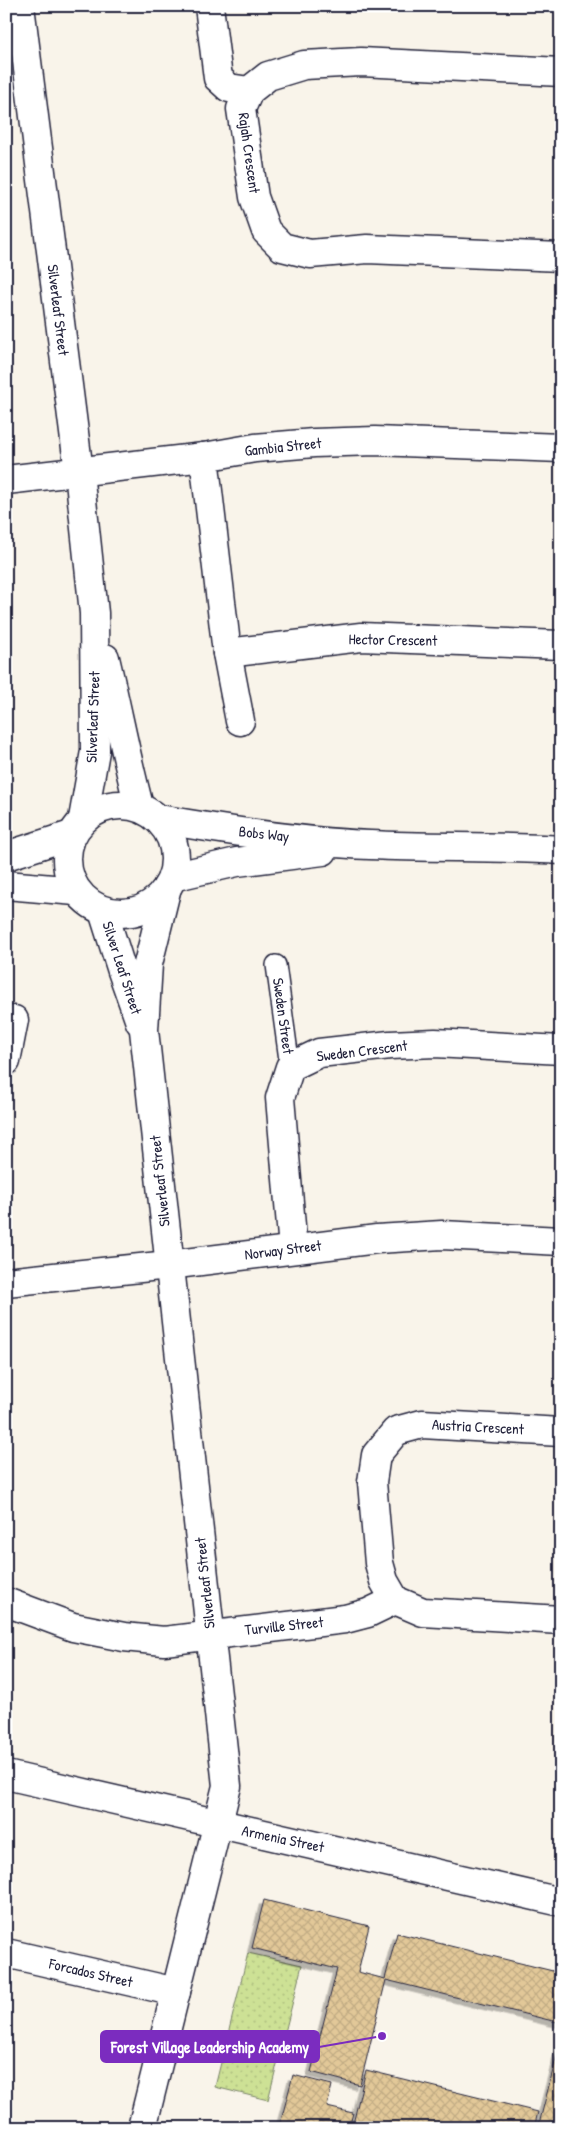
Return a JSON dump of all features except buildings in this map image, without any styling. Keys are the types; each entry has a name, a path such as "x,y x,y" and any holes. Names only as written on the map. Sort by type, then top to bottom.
{"street":[{"name":"Silverleaf Street","path":"20,6 79,472 94,613 95,751 77,827"},
{"path":"209,6 218,78 229,88 249,91"},
{"name":"Rajah Crescent","path":"561,72 361,62 304,66 268,76 249,91 241,110 254,197 266,231 282,247 310,254 367,249 561,257"},
{"name":"Gambia Street","path":"6,480 204,457 255,448 375,440 561,448"},
{"path":"204,457 226,653 240,721"},
{"name":"Silverleaf Street","path":"94,613 116,704 123,748 149,813"},
{"name":"Hector Crescent","path":"226,653 361,636 561,645"},
{"path":"6,856 77,827 96,810 110,805 124,804 149,813 171,836 176,856 170,882 158,899 139,910 118,913 103,910 88,903 76,891 68,873 66,854 77,827"},
{"name":"Bobs Way","path":"149,813 233,831 370,845 493,846 561,850"},
{"name":"Bobs Way","path":"170,882 237,862 370,845"},
{"name":"Silver Leaf Street","path":"144,1030 148,964 170,882"},
{"path":"6,885 76,891"},
{"name":"Silver Leaf Street","path":"103,910 122,971 144,1030"},
{"path":"6,1061 14,1020"},
{"name":"Silverleaf Street","path":"142,2128 227,1786 144,1030"},
{"name":"Sweden Crescent","path":"290,1067 319,1053 390,1045 436,1043 561,1050"},
{"path":"290,1067 280,1098 294,1249"},
{"name":"Norway Street","path":"6,1282 169,1265 377,1239 442,1235 561,1241"},
{"name":"Austria Crescent","path":"395,1600 384,1581 379,1563 372,1482 376,1455 396,1431 422,1424 561,1432"},
{"path":"395,1600 423,1612 561,1620"},
{"name":"Turville Street","path":"6,1602 73,1627 124,1637 164,1641 345,1619 368,1613 395,1600"},
{"name":"Armenia Street","path":"6,1775 217,1825 561,1902"},
{"name":"Forcados Street","path":"6,1953 176,1992"}],"lane":[{"name":"Sweden Street","path":"276,965 290,1067"}],"green space":[{"path":"248,1953 302,1965 268,2100 215,2087"}],"place":[{"name":"Forest Village Leadership Academy","path":"382,2036"}]}
